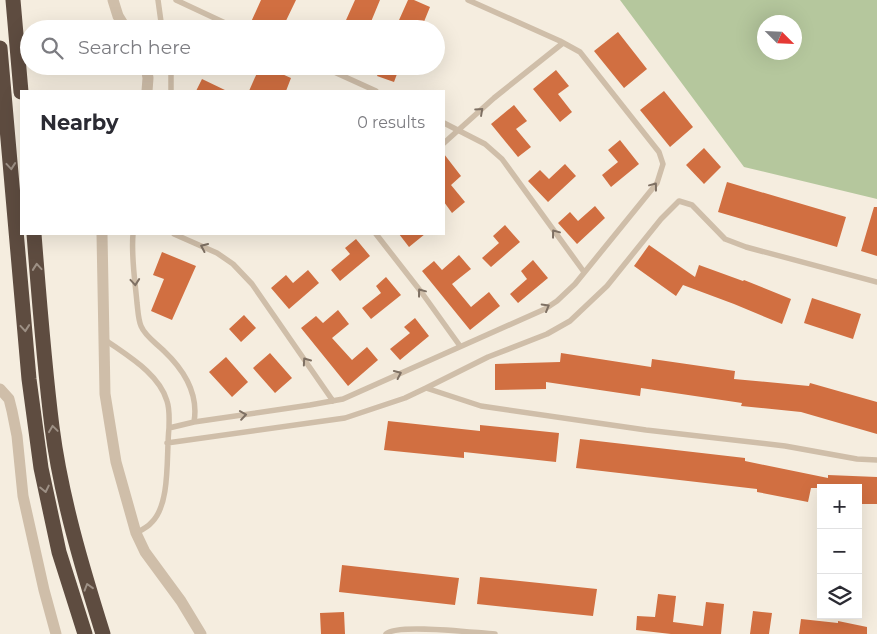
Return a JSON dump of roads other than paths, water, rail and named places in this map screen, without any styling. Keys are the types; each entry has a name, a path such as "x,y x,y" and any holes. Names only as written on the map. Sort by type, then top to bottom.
{"highway":[{"path":"13,0 21,90"},
{"path":"0,48 29,379 41,468 59,552 85,634"},
{"path":"34,235 52,428 67,506 85,578 103,634"}],"street":[{"path":"113,0 120,20"},
{"path":"147,90 148,75"},
{"path":"102,235 105,394 116,462 136,533 145,552 181,601 201,634"},
{"path":"0,389 9,399 18,436 23,496 56,634"}],"lane":[{"path":"158,0 161,20"},
{"path":"176,0 219,20"},
{"path":"169,428 194,422 333,401 362,391 545,308 567,292 657,183 663,164 659,152 580,52 468,0"},
{"path":"445,142 494,98 563,43"},
{"path":"171,75 172,90"},
{"path":"341,75 374,90"},
{"path":"445,123 485,144 502,159 584,272"},
{"path":"167,443 345,418 406,398 488,357 547,334 570,321 607,286 680,201 692,205 725,239 746,247 877,282"},
{"path":"133,235 138,317 141,326 153,342 180,368 186,377 196,405 194,422"},
{"path":"176,235 217,253 233,264 252,284 333,401"},
{"path":"377,235 460,346"},
{"path":"104,339 147,371 160,385 167,400 169,411 166,483 163,503 153,522 136,533"},
{"path":"426,388 481,406 646,430 785,446 857,459 877,460"},
{"path":"386,634 388,631 420,629 495,634"}]}
